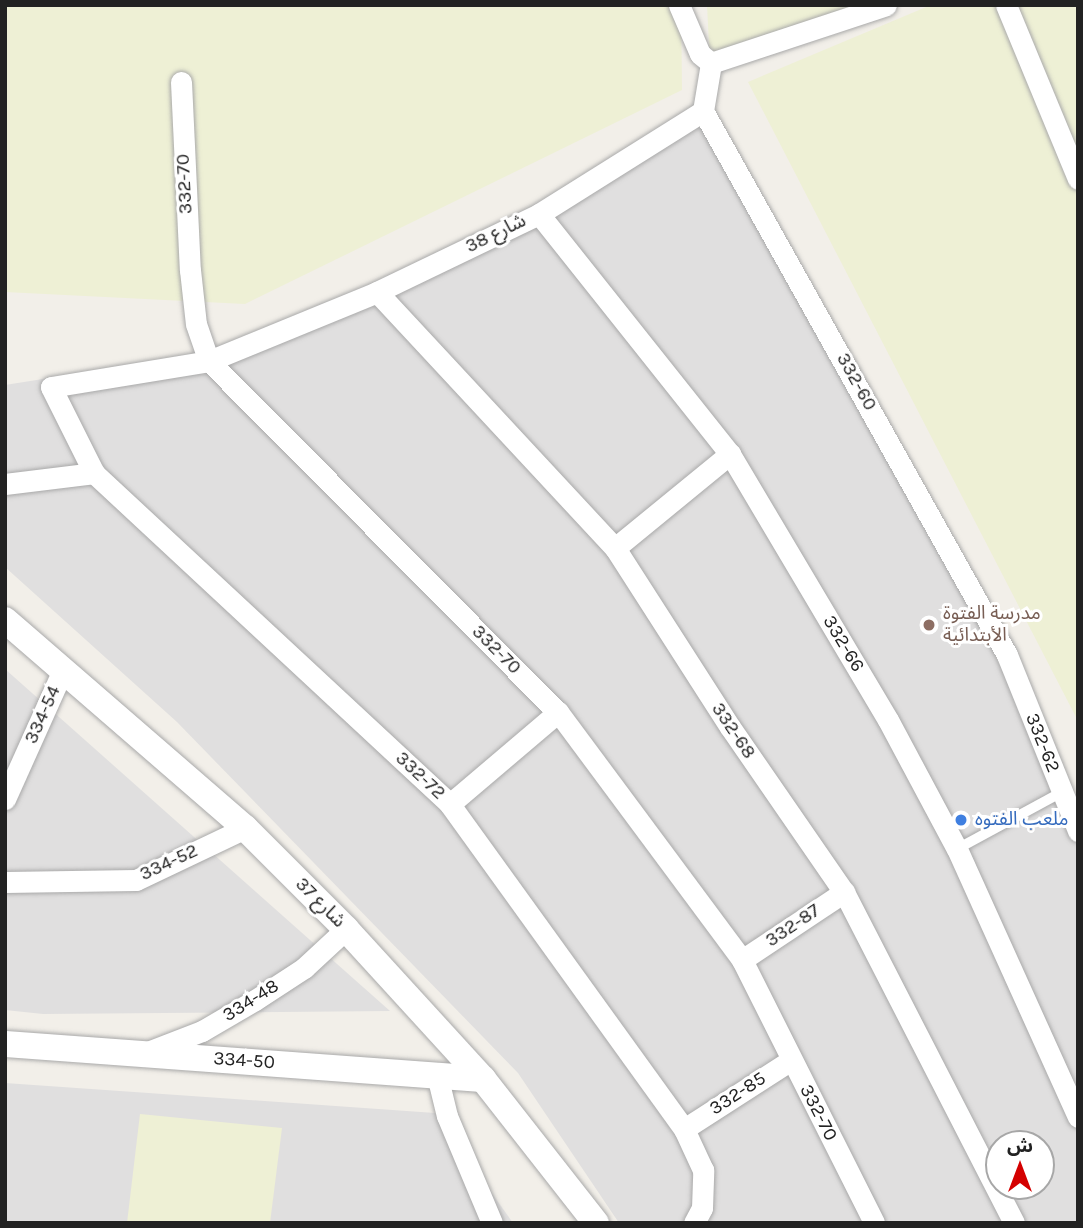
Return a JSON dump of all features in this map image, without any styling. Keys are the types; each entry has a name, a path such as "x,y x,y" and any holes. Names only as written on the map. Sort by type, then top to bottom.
{"street":[{"path":"679,5 700,54 711,63"},
{"path":"711,63 886,5"},
{"path":"1006,5 1078,178"},
{"path":"704,111 711,63"},
{"name":"332-70","path":"181,82 190,270 196,324 208,361 558,712 742,960 874,1223"},
{"name":"شارع 38","path":"51,387 208,361 377,292 539,214 704,111"},
{"name":"332-60","path":"704,111 1007,655"},
{"name":"332-66","path":"539,214 730,454 888,720 957,849 1078,1117"},
{"name":"332-68","path":"377,292 615,548 730,727 844,892 1014,1223"},
{"name":"332-72","path":"51,387 94,473 450,804 684,1129 704,1170 702,1208 694,1223"},
{"path":"615,548 730,454"},
{"path":"5,484 94,473"},
{"name":"شارع 37","path":"5,620 245,828 346,929 484,1079 596,1223"},
{"name":"332-62","path":"1007,655 1078,831"},
{"name":"334-54","path":"5,799 63,670"},
{"path":"450,804 558,712"},
{"name":"334-52","path":"5,882 136,880 245,828"},
{"name":"332-87","path":"742,960 844,892"},
{"name":"334-48","path":"144,1054 202,1031 255,1000 304,968 346,929"},
{"name":"334-50","path":"5,1044 484,1079"},
{"name":"332-85","path":"684,1129 791,1060"},
{"path":"437,1075 447,1116 490,1221"}],"lane":[{"path":"957,849 1062,792"}],"shaded area":[{"path":"711,120 939,536 1078,832 1078,1223 619,1223 518,1073 177,722 5,567 5,385 251,346"},
{"path":"5,669 390,1011 43,1014 5,1010"},
{"path":"5,1083 435,1113 513,1223 5,1223"}],"green space":[{"path":"5,5 681,5 682,90 245,304 5,292"},
{"path":"707,5 865,5 710,64"},
{"path":"931,5 1078,5 1078,721 748,82"},
{"path":"140,1114 282,1128 270,1223 127,1223"}],"place":[{"name":"مدرسة الفتوة الأبتدائية","path":"929,625"},
{"name":"ملعب الفتوه","path":"961,820"}]}
